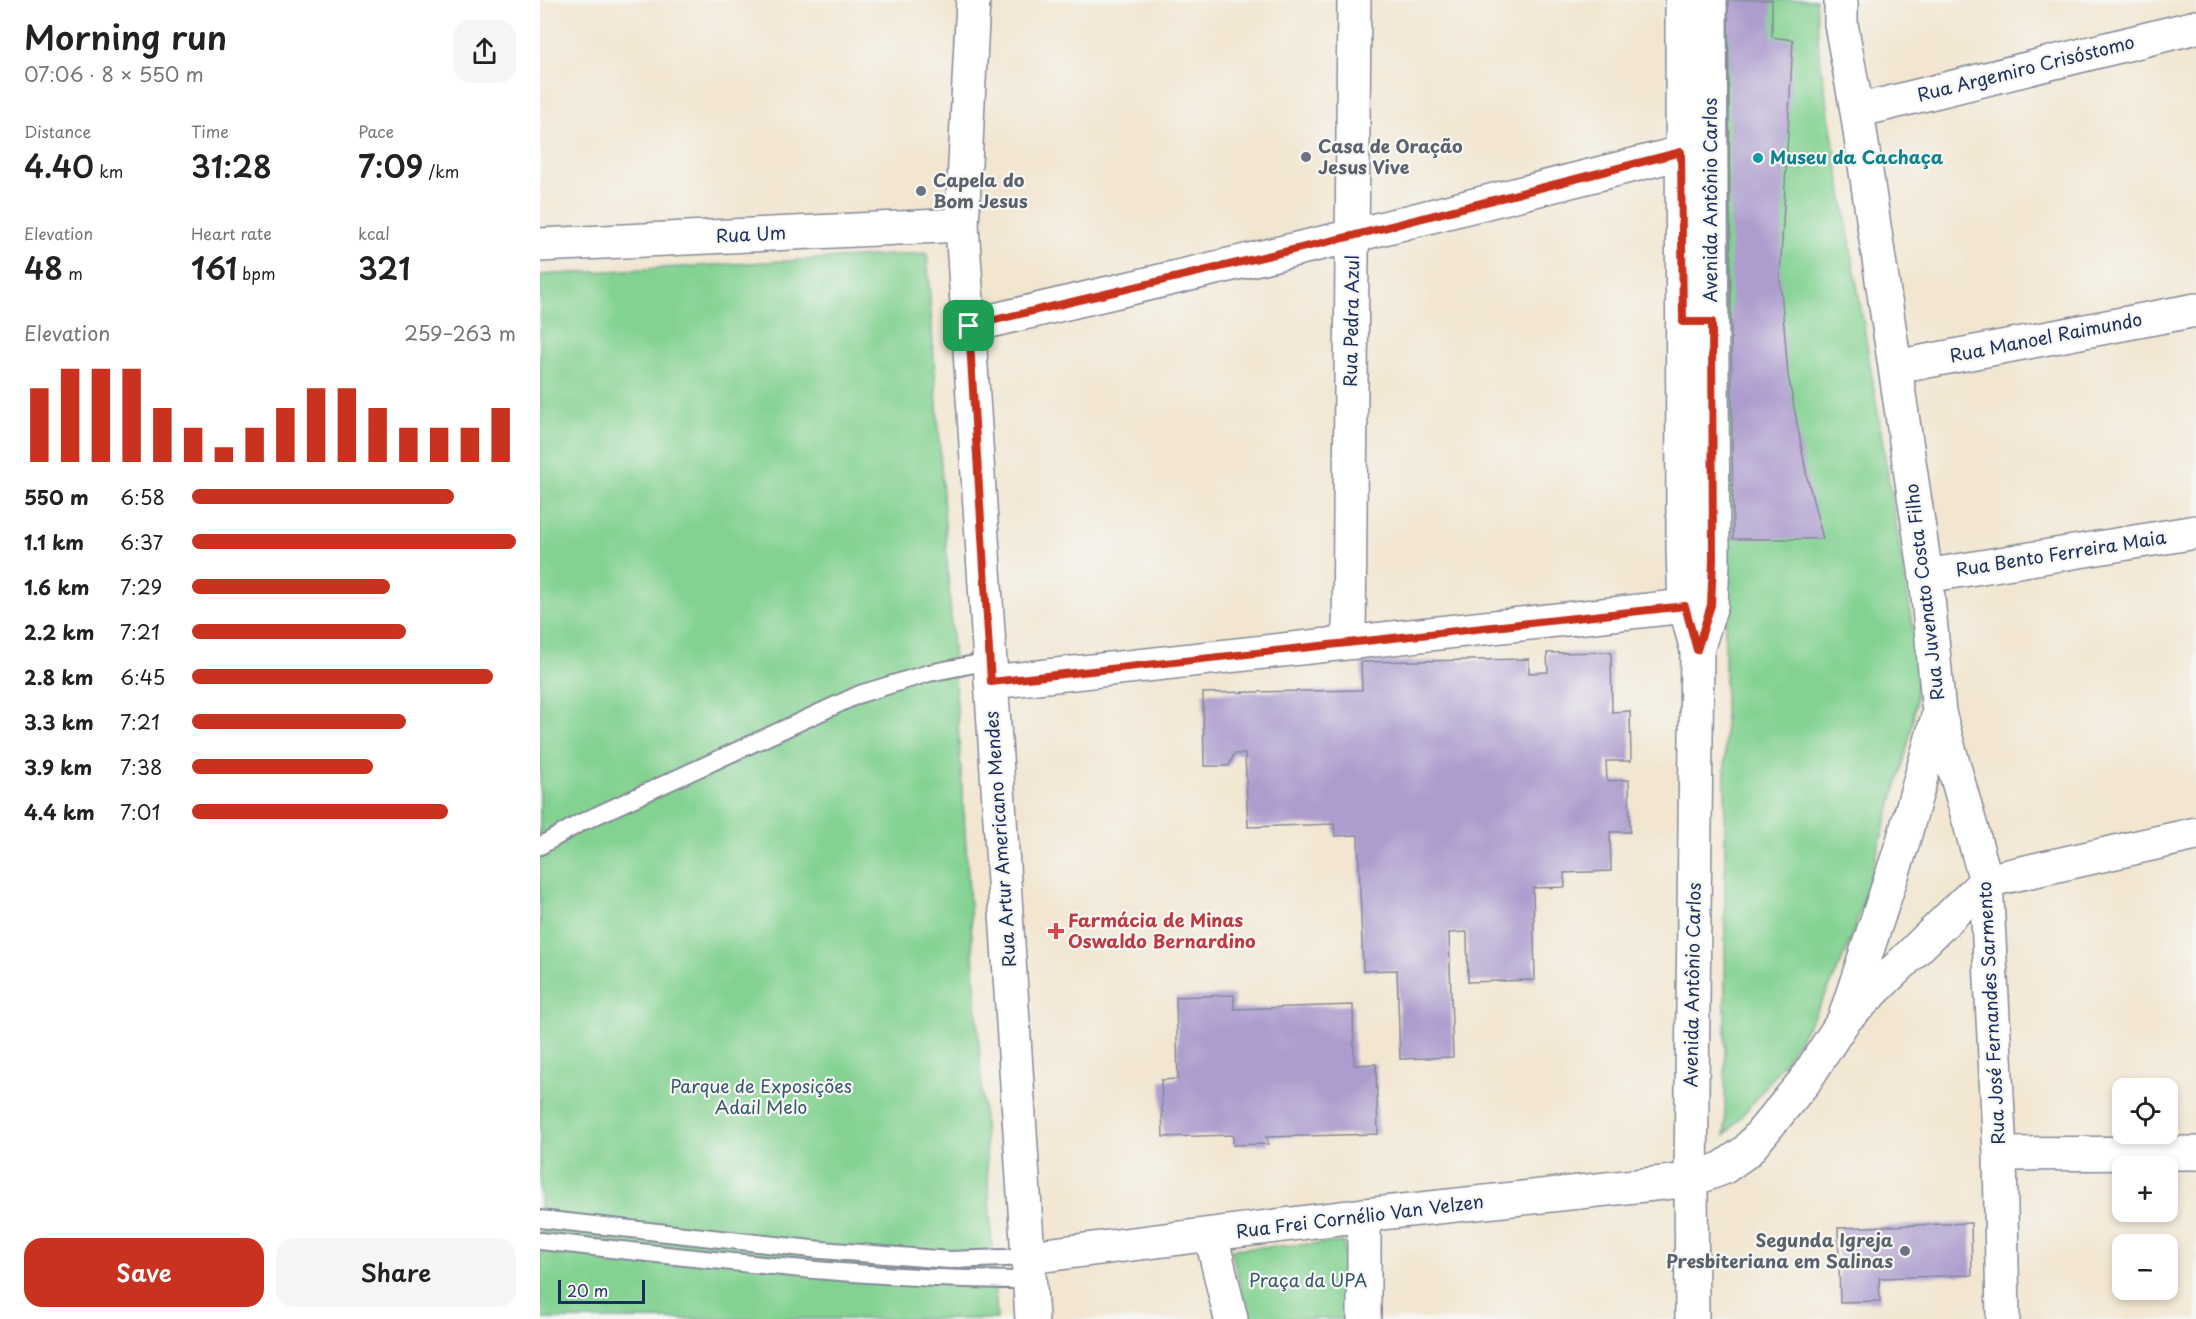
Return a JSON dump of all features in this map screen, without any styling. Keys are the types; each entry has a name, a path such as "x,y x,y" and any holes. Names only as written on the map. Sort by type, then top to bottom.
{"street":[{"name":"Rua Artur Americano Mendes","path":"973,0 962,225 1032,1319"},
{"name":"Rua Pedra Azul","path":"1349,642 1354,0"},
{"name":"Avenida Antônio Carlos","path":"1682,0 1696,149 1697,322 1683,550 1698,606 1691,1180 1692,1319"},
{"name":"Avenida Antônio Carlos","path":"1696,149 1710,0"},
{"name":"Rua Juvenato Costa Filho","path":"1691,1180 1722,1168 1747,1151 1804,1082 1844,1020 1902,845 1939,713 1926,576 1842,24 1841,0"},
{"name":"Rua Argemiro Crisóstomo","path":"1857,111 2196,27"},
{"path":"969,326 1352,236 1696,149"},
{"name":"Rua Um","path":"540,244 962,225"},
{"name":"Rua Manoel Raimundo","path":"1896,367 2196,310"},
{"name":"Rua Bento Ferreira Maia","path":"1926,576 2196,532"},
{"path":"990,671 1349,642 1698,606"},
{"name":"Rua José Fernandes Sarmento","path":"1939,713 1986,881 2000,1154 2003,1319"},
{"path":"1844,1020 1986,881 2196,834"},
{"path":"2000,1154 2196,1153"},
{"name":"Rua Frei Cornélio Van Velzen","path":"1030,1269 1211,1234 1691,1180"},
{"path":"1364,1215 1364,1319"},
{"path":"1211,1234 1231,1319"}],"lane":[{"path":"540,846 580,823 860,694 929,673 990,671"},
{"path":"540,1220 1030,1269"},
{"path":"540,1241 817,1271 950,1280 1030,1269"}],"green space":[{"path":"1722,0 1816,0 1819,53 1915,640 1917,664 1915,709 1906,751 1855,927 1844,956 1817,1011 1800,1038 1765,1088 1725,1135 1725,536"},
{"name":"Parque de Exposições Adail Melo","path":"927,253 997,1319 540,1319 540,275"},
{"name":"Praça da UPA","path":"1344,1242 1346,1319 1248,1319 1231,1249"}],"building":[{"name":"Museu da Cachaça","path":"1728,0 1772,0 1772,37 1793,40 1780,277 1788,375 1807,477 1823,539 1733,539"},
{"path":"1611,652 1612,712 1630,711 1631,761 1606,761 1607,781 1629,780 1630,832 1610,832 1611,871 1564,873 1565,887 1533,888 1535,980 1468,982 1467,932 1449,933 1453,1057 1400,1059 1397,970 1363,971 1358,835 1335,836 1334,824 1248,827 1245,754 1234,754 1229,766 1204,766 1203,693 1362,690 1361,662 1529,659 1529,673 1548,672 1547,653"},
{"path":"1234,995 1234,1009 1353,1005 1354,1065 1376,1064 1378,1134 1266,1137 1269,1144 1233,1145 1233,1135 1163,1137 1161,1080 1178,1079 1176,997"},
{"name":"Segunda Igreja Presbiteriana em Salinas","path":"1971,1223 1972,1275 1879,1278 1880,1301 1840,1302 1838,1228"}],"place":[{"name":"Casa de Oração Jesus Vive","path":"1306,157"},
{"name":"Museu da Cachaça","path":"1758,158"},
{"name":"Capela do Bom Jesus","path":"921,191"},
{"name":"Farmácia de Minas Oswaldo Bernardino","path":"1056,931"},
{"name":"Segunda Igreja Presbiteriana em Salinas","path":"1905,1251"}],"route":[{"path":"1681,152 1683,322 1712,322 1713,561 1711,605 1697,650 1685,606 991,682 969,326 1352,236 1681,152"}]}
